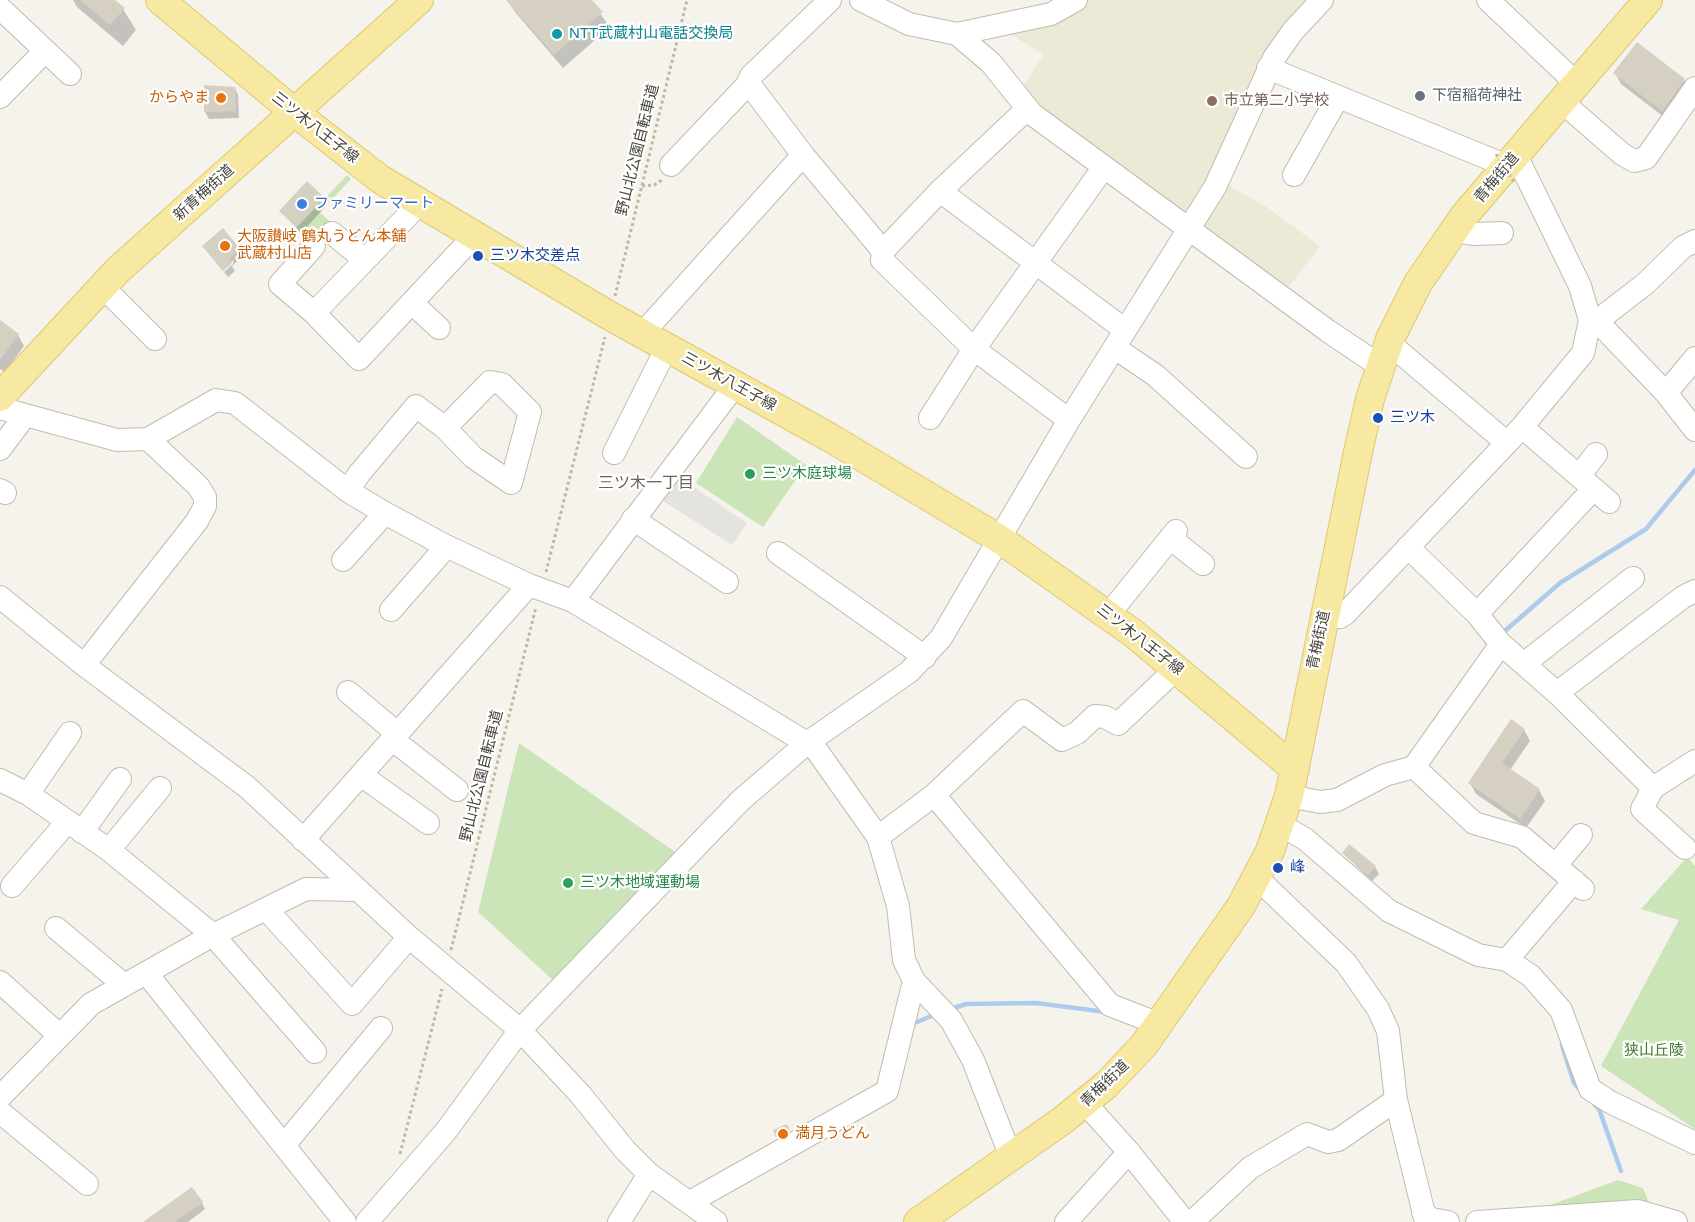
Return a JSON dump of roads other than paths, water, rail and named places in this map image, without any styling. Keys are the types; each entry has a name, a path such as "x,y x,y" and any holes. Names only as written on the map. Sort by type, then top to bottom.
{"main road":[{"name":"三ツ木八王子線","path":"160,0 293,111 381,179 419,204 847,448 1001,540 1109,615 1176,668 1292,782"},
{"name":"新青梅街道","path":"0,397 102,286 293,111 419,0"},
{"name":"青梅街道","path":"918,1222 1086,1104 1124,1067 1159,1024 1224,931 1257,878 1281,825 1292,782 1360,442 1384,354 1418,283 1457,226 1648,0"}],"street":[{"path":"683,161 747,85 751,76 830,0"},
{"path":"861,0 909,24 957,34 1051,14 1076,0"},
{"path":"367,1222 446,1131 520,1030 740,801 807,742 909,672 925,657 961,607 1069,420 1189,230 1221,175 1268,68 1293,31 1322,0"},
{"path":"1488,0 1622,154 1634,161 1646,158 1695,88"},
{"path":"0,8 70,74"},
{"path":"957,34 991,63 1027,109 1189,230 1515,435 1582,486 1609,502"},
{"path":"0,97 45,51"},
{"path":"1268,68 1509,165 1580,286 1594,320 1666,393 1695,430"},
{"path":"747,85 753,89 803,155 883,251"},
{"path":"1294,175 1338,97"},
{"path":"1027,109 940,191 883,251 882,260 974,349 1069,420"},
{"path":"614,453 656,341 659,315 803,155"},
{"path":"930,418 974,349 1038,263 1104,167"},
{"path":"940,191 1038,263 1120,339 1155,375 1246,457"},
{"path":"314,313 419,204"},
{"path":"1457,226 1467,233 1502,233"},
{"path":"332,233 365,260"},
{"path":"314,246 280,284 314,313 359,359 474,236"},
{"path":"1324,616 1340,617 1345,614 1515,435 1583,353 1594,320 1645,284 1683,247 1695,241"},
{"path":"102,286 155,339"},
{"path":"412,303 438,328"},
{"path":"1666,393 1695,358"},
{"path":"573,601 735,385"},
{"path":"0,408 24,417 117,440 147,439 216,400 235,403 348,491 383,512 444,545 537,588 573,601 807,742 815,748 879,837 898,906 904,960 914,981 951,1020 978,1070 1011,1157"},
{"path":"348,491 394,429 416,406 445,428"},
{"path":"3,455 24,417"},
{"path":"84,665 197,521 205,506 205,496 198,486 147,439"},
{"path":"1477,614 1582,486 1596,454"},
{"path":"343,560 383,512"},
{"path":"633,519 727,582"},
{"path":"1109,615 1173,535 1203,564"},
{"path":"391,610 439,555 444,545"},
{"path":"1408,548 1477,614 1501,644 1557,693 1653,788"},
{"path":"778,554 925,657"},
{"path":"1525,663 1633,578"},
{"path":"303,840 395,737 537,588"},
{"path":"1557,693 1683,597 1695,591"},
{"path":"0,597 84,665 247,787 409,937 520,1030 580,1094 625,1150 649,1174 716,1222"},
{"path":"1292,782 1320,802 1337,800 1385,775 1414,767 1501,644"},
{"path":"879,837 934,795 1023,711 1062,740 1077,733 1095,716 1105,717 1118,724 1176,668"},
{"path":"348,692 446,788"},
{"path":"28,794 70,733"},
{"path":"1685,848 1642,808 1653,788 1695,761"},
{"path":"1414,767 1473,823 1522,837 1579,885 1507,960"},
{"path":"362,775 428,823"},
{"path":"12,886 75,827 120,779"},
{"path":"0,780 28,794 109,850 213,935 315,1052"},
{"path":"109,850 160,788"},
{"path":"934,795 1110,1005 1159,1024"},
{"path":"1281,825 1305,839 1389,911 1478,955 1507,960 1531,975 1561,1010 1590,1089 1610,1102 1695,1143"},
{"path":"1556,866 1581,836"},
{"path":"1257,878 1346,963 1378,1009 1388,1031 1396,1100 1425,1217 1448,1222"},
{"path":"87,1184 1,1098 91,1004 213,935 306,889 357,890"},
{"path":"266,909 352,1004 409,937"},
{"path":"56,928 89,944 124,985"},
{"path":"147,974 345,1222"},
{"path":"690,1202 887,1091 914,981"},
{"path":"0,982 60,1036"},
{"path":"285,1144 381,1028"},
{"path":"1086,1104 1129,1152 1197,1219 1250,1168 1307,1134 1328,1142 1338,1140 1396,1100"},
{"path":"1066,1222 1129,1152"},
{"path":"619,1222 649,1174"},
{"path":"1478,1222 1638,1211 1676,1222"}],"waterway":[{"path":"1506,630 1560,583 1646,529 1695,470"},
{"path":"951,1009 966,1004 1036,1003 1106,1012"},
{"path":"912,1024 934,1015"},
{"path":"1562,1045 1574,1083 1580,1090"},
{"path":"1594,1104 1599,1109 1621,1171"}],"place":[{"name":"NTT武蔵村山電話交換局","path":"557,34"},
{"name":"下宿稲荷神社","path":"1420,96"},
{"name":"からやま","path":"221,98"},
{"name":"市立第二小学校","path":"1212,101"},
{"name":"ファミリーマート","path":"302,204"},
{"name":"大阪讃岐 鶴丸うどん本舗 武蔵村山店","path":"225,246"},
{"name":"三ツ木交差点","path":"478,256"},
{"name":"三ツ木","path":"1378,418"},
{"name":"三ツ木庭球場","path":"750,474"},
{"name":"峰","path":"1278,868"},
{"name":"三ツ木地域運動場","path":"568,883"},
{"name":"満月うどん","path":"783,1134"}],"district":[{"name":"三ツ木一丁目","path":"646,484"}],"park label":[{"name":"狭山丘陵","path":"1654,1051"}]}
